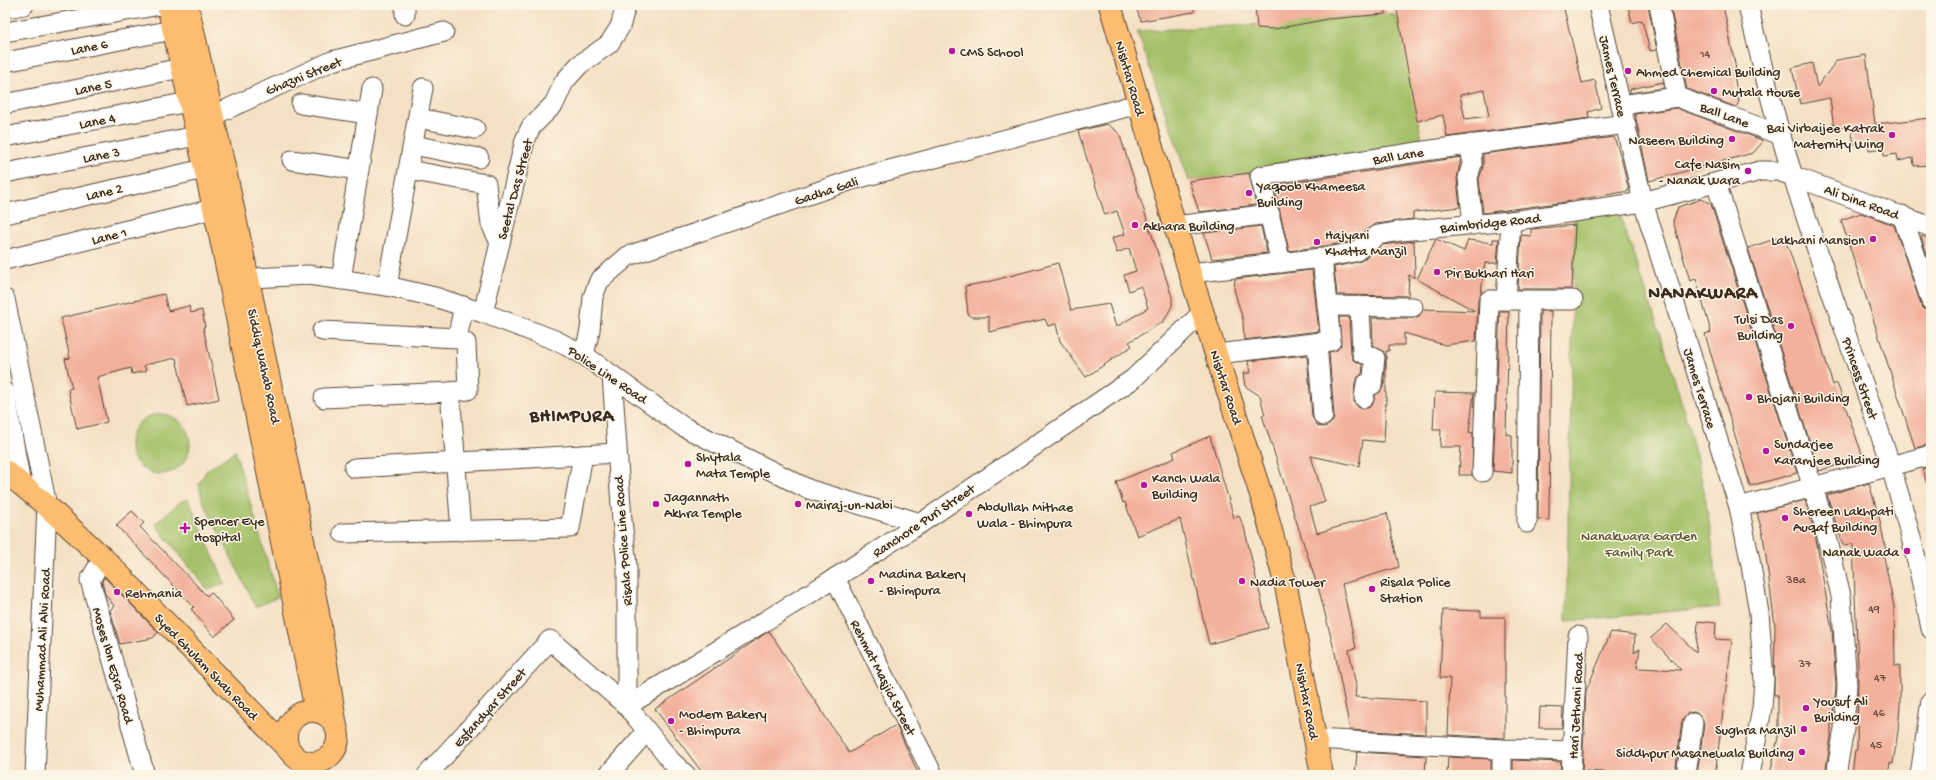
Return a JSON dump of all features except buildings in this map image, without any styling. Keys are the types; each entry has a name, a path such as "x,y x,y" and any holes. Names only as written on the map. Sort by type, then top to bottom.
{"main road":[{"name":"Siddiq Wahab Road","path":"168,5 213,209 238,279 317,606 336,727"},
{"name":"Siddiq Wahab Road","path":"188,5 212,116 238,279 316,711"},
{"name":"Nishtar Road","path":"1110,5 1175,226 1264,501 1284,579 1322,775"},
{"name":"Syed Ghulam Shah Road","path":"27,490 103,558 302,763"},
{"path":"316,711 328,716 336,727 338,741 336,747 327,758 315,763 302,763 288,746 286,733 292,720 303,712 316,711"}],"street":[{"path":"5,8 24,5"},
{"path":"5,32 161,5"},
{"name":"Seetal Das Street","path":"483,313 525,140 531,127 554,104 564,82 579,65 609,44 620,27 626,5"},
{"name":"James Terrace","path":"1598,5 1643,202 1739,507 1759,613 1763,656 1762,708 1750,775"},
{"path":"1659,5 1677,97"},
{"name":"Princess Street","path":"1748,5 1793,176 1891,466 1922,579 1931,629"},
{"name":"Lane 6","path":"5,62 173,30"},
{"name":"Ghazni Street","path":"212,116 332,61 444,32"},
{"name":"Lane 5","path":"5,104 182,68"},
{"path":"387,286 423,88"},
{"path":"341,280 372,89"},
{"name":"Ball Lane","path":"1621,105 1677,97 1781,134"},
{"name":"Lane 4","path":"5,137 189,102"},
{"path":"301,104 368,114"},
{"name":"Gadha Gali","path":"584,355 590,330 593,297 598,281 628,256 852,180 1138,104"},
{"path":"418,118 475,130"},
{"name":"Ball Lane","path":"1281,263 1260,176 1471,144 1626,124"},
{"name":"Lane 3","path":"5,173 197,136"},
{"path":"1471,144 1472,164 1468,178 1474,225"},
{"path":"413,145 479,158"},
{"path":"292,160 359,170"},
{"name":"Lane 2","path":"5,214 204,169"},
{"path":"408,170 486,184 491,224 500,243"},
{"name":"Baimbridge Road","path":"1190,272 1281,263 1355,252 1378,234 1511,221 1643,202 1760,171 1778,171 1793,176"},
{"name":"Ali Dina Road","path":"1793,176 1902,215 1931,227"},
{"path":"1716,183 1822,516 1841,596 1846,646 1847,685 1844,729 1836,775"},
{"name":"Lane 1","path":"5,260 213,209"},
{"path":"1175,226 1270,214"},
{"path":"1902,215 1931,301"},
{"path":"1506,300 1511,221"},
{"path":"1216,354 1331,341 1322,258"},
{"name":"Police Line Road","path":"238,279 308,275 387,286 435,297 464,306 555,340 584,355 682,426 808,489 921,523"},
{"path":"5,299 27,490"},
{"path":"1482,472 1489,300 1573,300"},
{"path":"1527,523 1529,300"},
{"path":"457,338 464,306"},
{"path":"1327,306 1413,307"},
{"path":"1360,306 1362,354 1374,358 1372,385 1366,384 1364,398"},
{"name":"Ranchore Puri Street","path":"627,706 835,578 921,523 1133,379 1203,312"},
{"path":"322,331 457,338 466,343 468,390 324,398"},
{"path":"1317,343 1323,416"},
{"name":"Risala Police Line Road","path":"612,376 627,566 627,706"},
{"path":"5,392 27,490"},
{"path":"450,392 461,531"},
{"path":"354,468 617,453"},
{"path":"343,533 570,528 583,455"},
{"path":"1739,507 1931,455"},
{"name":"Muhammad Ali Alvi Road","path":"27,490 35,775"},
{"name":"Moses Ibn Ezra Road","path":"103,558 90,580 145,775"},
{"name":"Rehmat Masjid Street","path":"835,578 933,775"},
{"name":"Hari Jethani Road","path":"1571,775 1578,636"},
{"name":"Esfandyar Street","path":"427,775 550,640 627,706"},
{"path":"1920,775 1931,700"},
{"path":"627,706 646,732 671,761 686,775"},
{"path":"1686,775 1692,723"},
{"path":"608,775 646,732"},
{"path":"1315,739 1502,749 1572,751"},
{"path":"1502,749 1502,775"}],"green space":[{"path":"1387,14 1395,15 1400,24 1424,151 1189,181 1137,31 1283,23"},
{"name":"Nanakwara Garden Family Park","path":"1617,206 1668,359 1687,421 1700,471 1713,549 1720,607 1566,621 1575,212"},
{"path":"160,414 172,416 185,427 188,432 190,444 188,456 177,469 172,472 160,474 148,472 135,461 132,456 130,444 132,432 143,419 148,416"},
{"path":"235,451 278,597 256,607 202,499 199,484 206,471"},
{"path":"188,499 225,583 208,590 155,524 180,502"}],"place":[{"name":"CMS School","path":"952,51"},
{"name":"Ahmed Chemical Building","path":"1628,71"},
{"name":"Mutala House","path":"1714,91"},
{"name":"Bai Virbaijee Katrak Maternity Wing","path":"1892,135"},
{"name":"Naseem Building","path":"1732,139"},
{"name":"Cafe Nasim - Nanak Wara","path":"1748,171"},
{"name":"Yaqoob Khameesa Building","path":"1249,193"},
{"name":"Akhara Building","path":"1135,225"},
{"name":"Lakhani Mansion","path":"1873,239"},
{"name":"Hajyani Khatta Manzil","path":"1317,242"},
{"name":"Pir Bukhari Hari","path":"1437,272"},
{"name":"Tulsi Das Building","path":"1791,326"},
{"name":"Bhojani Building","path":"1749,397"},
{"name":"Sundarjee Karamjee Building","path":"1766,451"},
{"name":"Shytala Mata Temple","path":"688,464"},
{"name":"Kanch Wala Building","path":"1144,485"},
{"name":"Jagannath Akhra Temple","path":"656,504"},
{"name":"Mairaj-un-Nabi","path":"798,504"},
{"name":"Abdullah Mithae Wala - Bhimpura","path":"969,514"},
{"name":"Shereen Lakhpati Auqaf Building","path":"1785,518"},
{"name":"Spencer Eye Hospital","path":"185,528"},
{"name":"Nanak Wada","path":"1907,551"},
{"name":"Madina Bakery - Bhimpura","path":"871,581"},
{"name":"Nadia Tower","path":"1242,581"},
{"name":"Risala Police Station","path":"1372,589"},
{"name":"Rehmania","path":"117,592"},
{"name":"Yousuf Ali Building","path":"1806,708"},
{"name":"Modern Bakery - Bhimpura","path":"671,721"},
{"name":"Sughra Manzil","path":"1804,729"},
{"name":"Siddhpur Masanewala Building","path":"1802,752"}],"district":[{"name":"NANAKWARA","path":"1703,292"},
{"name":"BHIMPURA","path":"572,415"}]}
